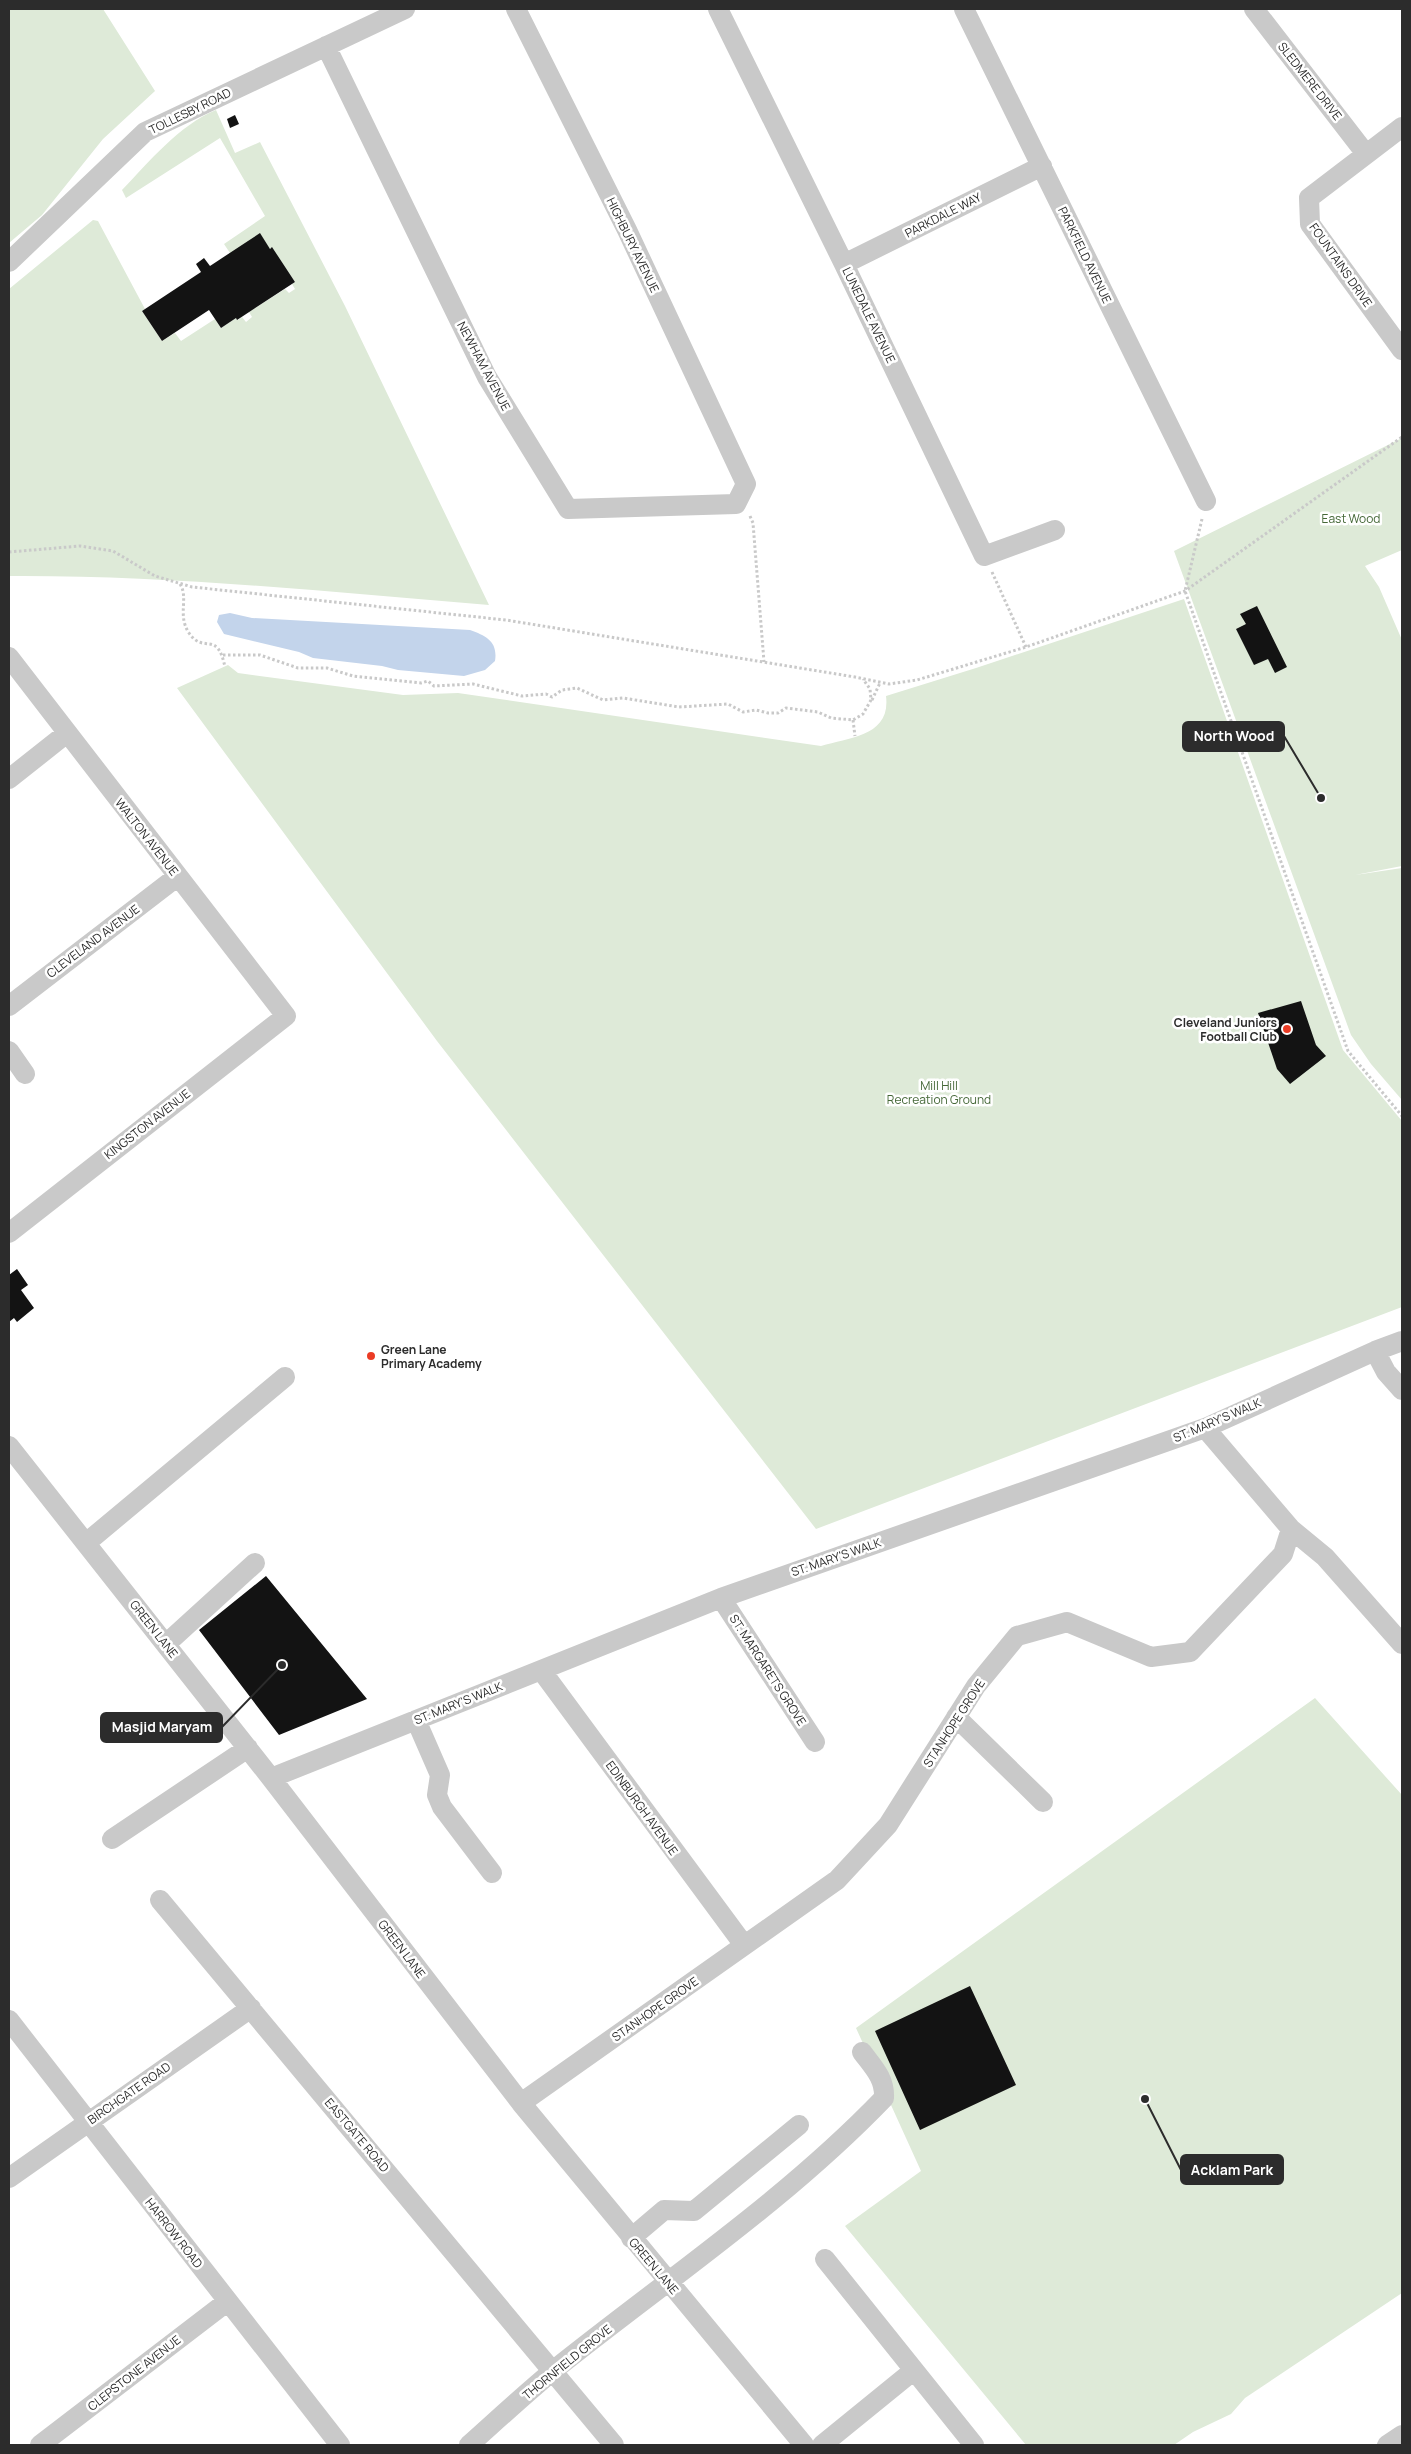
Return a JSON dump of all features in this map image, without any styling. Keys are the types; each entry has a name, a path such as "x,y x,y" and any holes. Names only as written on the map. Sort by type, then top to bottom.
{"street":[{"name":"TOLLESBY ROAD","path":"9,262 145,132 405,9"},
{"name":"HIGHBURY AVENUE","path":"516,9 626,230 746,484"},
{"name":"LUNEDALE AVENUE","path":"718,9 844,264 984,556"},
{"name":"PARKFIELD AVENUE","path":"964,9 1206,501"},
{"name":"SLEDMERE DRIVE","path":"1254,9 1366,154"},
{"name":"NEWHAM AVENUE","path":"326,46 487,377 568,509 736,504 746,484"},
{"name":"FOUNTAINS DRIVE","path":"1402,127 1310,198 1310,224 1402,350"},
{"name":"PARKDALE WAY","path":"844,264 1042,166"},
{"path":"984,556 1055,530"},
{"name":"WALTON AVENUE","path":"9,658 286,1016"},
{"path":"9,779 67,733"},
{"name":"CLEVELAND AVENUE","path":"9,1006 178,876"},
{"name":"KINGSTON AVENUE","path":"9,1233 286,1016"},
{"path":"9,1051 25,1074"},
{"name":"ST. MARY'S WALK","path":"271,1778 721,1598 1205,1428 1375,1351 1402,1341"},
{"path":"1375,1351 1386,1372 1402,1390"},
{"path":"86,1543 284,1377"},
{"path":"1205,1428 1291,1529 1324,1557 1402,1644"},
{"name":"GREEN LANE","path":"9,1446 248,1748 521,2104 804,2445"},
{"name":"STANHOPE GROVE","path":"521,2104 837,1880 888,1826 976,1686 1017,1636 1067,1622 1151,1658 1190,1652 1283,1554 1291,1529"},
{"path":"166,1644 255,1563"},
{"name":"ST. MARGARETS GROVE","path":"721,1598 814,1742"},
{"name":"EDINBURGH AVENUE","path":"541,1670 744,1945"},
{"path":"956,1717 1043,1802"},
{"path":"416,1720 440,1774 437,1795 442,1807 492,1873"},
{"path":"112,1839 248,1748"},
{"name":"EASTGATE ROAD","path":"160,1900 614,2445"},
{"name":"BIRCHGATE ROAD","path":"9,2178 251,2008"},
{"name":"HARROW ROAD","path":"9,2020 340,2445"},
{"name":"THORNFIELD GROVE","path":"469,2445 554,2371 668,2282 706,2255 824,2158 884,2098 885,2086 881,2077 862,2052"},
{"path":"631,2238 664,2210 694,2212 799,2125"},
{"path":"825,2259 974,2445"},
{"name":"CLEPSTONE AVENUE","path":"40,2445 228,2301"},
{"path":"822,2445 914,2371"},
{"path":"1387,2445 1402,2435"}],"path":[{"path":"9,552 80,546 113,551 155,576 180,584 506,620 889,684 917,680 1026,647 1185,592 1402,437"},
{"path":"1206,501 1185,592 1348,1051 1402,1116"},
{"path":"753,523 764,662"},
{"path":"984,556 1026,647"},
{"path":"180,584 184,590 183,618 190,633 202,643 216,645 223,654 225,666"},
{"path":"223,654 260,655 298,668 327,668 353,676 406,682 422,683 428,681 434,686 473,684 522,696 546,694 552,698 562,690 577,688 603,700 623,698 679,707 728,704 743,712 756,710 778,713 786,708 818,712 831,718 853,720 863,714 880,683"},
{"path":"863,679 870,689 871,700"},
{"path":"853,720 855,736"}],"green space":[{"path":"9,9 103,9 155,91 103,139 42,215 9,243"},
{"path":"216,110 235,153 260,142 345,306 489,605 189,581 69,576 9,576 9,289 93,220 98,221 145,309 142,311 162,341 175,333 181,341 215,319 221,328 236,318 238,320 242,317 246,322 252,317 249,312 285,289 289,293 295,289 292,284 295,282 272,248 230,253 224,244 265,216 220,138 126,198 122,190 165,145 190,125"},
{"name":"East Wood","path":"1402,438 1402,550 1365,566 1379,587 1402,640 1402,866 1355,875 1402,868 1402,1100 1371,1064 1351,1035 1174,551"},
{"name":"Mill Hill Recreation Ground","path":"1184,599 1343,1050 1402,1121 1402,1307 816,1529 437,1041 177,688 228,665 238,673 403,695 458,693 821,746 856,737 875,727 882,719 886,709 886,696"},
{"path":"1315,1698 1402,1795 1402,2293 1245,2398 1231,2414 1193,2432 1174,2445 1026,2445 845,2226 921,2171 856,2028"}],"water":[{"path":"230,613 252,618 470,630 486,637 493,644 495,661 485,670 464,676 398,670 382,666 313,658 299,652 224,634 217,622 219,615"}],"building":[{"path":"235,115 239,124 230,128 227,119"},
{"path":"260,233 270,249 272,247 295,282 237,320 236,318 221,328 209,310 162,341 142,311 201,272 196,264 204,258 210,266"},
{"path":"1257,606 1287,667 1275,673 1268,659 1254,665 1236,629 1246,624 1240,614"},
{"name":"Cleveland Juniors Football Club","path":"1301,1001 1316,1045 1326,1056 1290,1084 1277,1069 1258,1013"},
{"path":"17,1269 28,1285 21,1290 34,1308 17,1322 14,1318 9,1322 9,1275"},
{"path":"266,1576 367,1699 279,1735 199,1630"},
{"path":"970,1986 1016,2085 920,2130 875,2031"}],"place":[{"name":"North Wood","path":"1321,798"},
{"name":"Cleveland Juniors Football Club","path":"1287,1029"},
{"name":"Green Lane Primary Academy","path":"371,1356"},
{"name":"Masjid Maryam","path":"282,1665"},
{"name":"Acklam Park","path":"1145,2099"}]}
